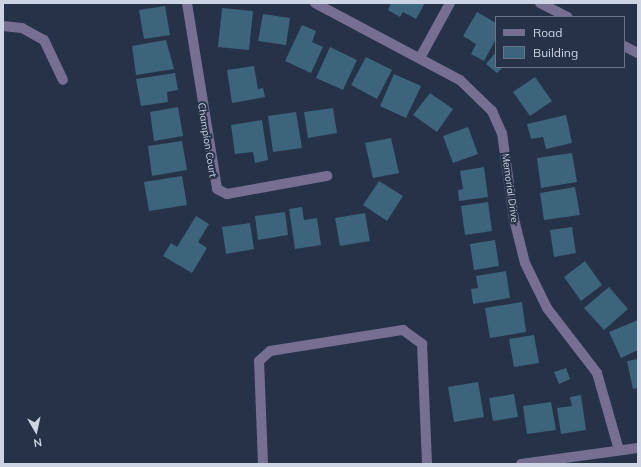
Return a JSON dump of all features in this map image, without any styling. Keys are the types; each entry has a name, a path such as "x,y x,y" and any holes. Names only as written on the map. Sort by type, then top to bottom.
{"street":[{"name":"Champion Court","path":"187,3 217,189 227,194 327,176"},
{"name":"Memorial Drive","path":"315,3 421,56 460,80 492,111 502,133 514,219 525,263 547,308 597,373 619,450"},
{"path":"421,56 450,3"},
{"path":"540,3 566,16"},
{"path":"3,26 22,28 44,40 64,80"},
{"path":"625,46 638,53"},
{"path":"263,464 259,361 270,351 403,330 422,344 426,464"},
{"path":"520,464 638,448"}],"building":[{"path":"391,3 425,3 416,19 403,12 400,17 388,10"},
{"path":"165,6 170,35 144,39 139,10"},
{"path":"222,8 253,11 249,50 218,47"},
{"path":"477,12 495,22 495,41 484,61 471,54 476,44 463,36"},
{"path":"263,14 290,18 286,45 258,41"},
{"path":"302,25 316,31 312,42 323,47 311,73 285,61"},
{"path":"166,40 174,69 136,75 132,46"},
{"path":"330,47 357,60 343,90 316,78"},
{"path":"495,53 495,68 502,68 497,73 486,64"},
{"path":"366,57 392,70 377,99 351,85"},
{"path":"254,66 258,89 263,88 265,97 232,103 227,70"},
{"path":"175,73 178,90 167,92 168,102 141,106 136,79"},
{"path":"394,74 421,86 406,118 380,106"},
{"path":"535,77 552,101 530,116 513,92"},
{"path":"430,93 453,109 437,132 413,115"},
{"path":"178,107 183,136 154,141 150,112"},
{"path":"333,108 337,133 308,138 304,112"},
{"path":"296,112 302,148 273,152 268,116"},
{"path":"566,115 572,143 546,149 543,137 531,139 527,124"},
{"path":"262,120 268,160 255,163 253,152 235,154 231,125"},
{"path":"468,127 478,154 453,163 443,136"},
{"path":"391,138 399,173 373,178 365,143"},
{"path":"182,141 187,170 152,176 148,146"},
{"path":"572,153 577,182 541,188 537,158"},
{"path":"484,167 488,197 459,201 458,190 463,189 460,171"},
{"path":"182,176 187,205 149,211 144,182"},
{"path":"379,181 403,196 387,221 363,205"},
{"path":"575,187 580,215 544,220 540,193"},
{"path":"488,202 492,231 465,235 461,206"},
{"path":"302,207 304,220 317,218 321,245 295,249 289,209"},
{"path":"285,212 288,235 258,240 255,216"},
{"path":"365,213 370,241 340,246 335,218"},
{"path":"196,216 209,224 198,242 207,248 192,273 163,256 171,243 177,247"},
{"path":"250,223 254,249 226,254 222,227"},
{"path":"572,227 576,253 554,257 550,230"},
{"path":"495,240 499,266 474,270 470,244"},
{"path":"585,261 602,285 581,301 564,277"},
{"path":"506,271 510,298 473,304 471,289 478,288 476,276"},
{"path":"609,287 628,309 604,330 584,308"},
{"path":"522,302 526,332 490,338 485,308"},
{"path":"638,320 638,350 621,358 609,332"},
{"path":"534,335 539,363 514,367 509,339"},
{"path":"638,359 638,388 633,389 627,361"},
{"path":"566,368 570,379 559,384 554,372"},
{"path":"478,382 484,417 454,422 448,387"},
{"path":"514,394 518,417 493,421 489,398"},
{"path":"581,395 586,430 561,434 557,408 572,406 570,397"},
{"path":"551,402 556,430 527,434 523,406"}]}
